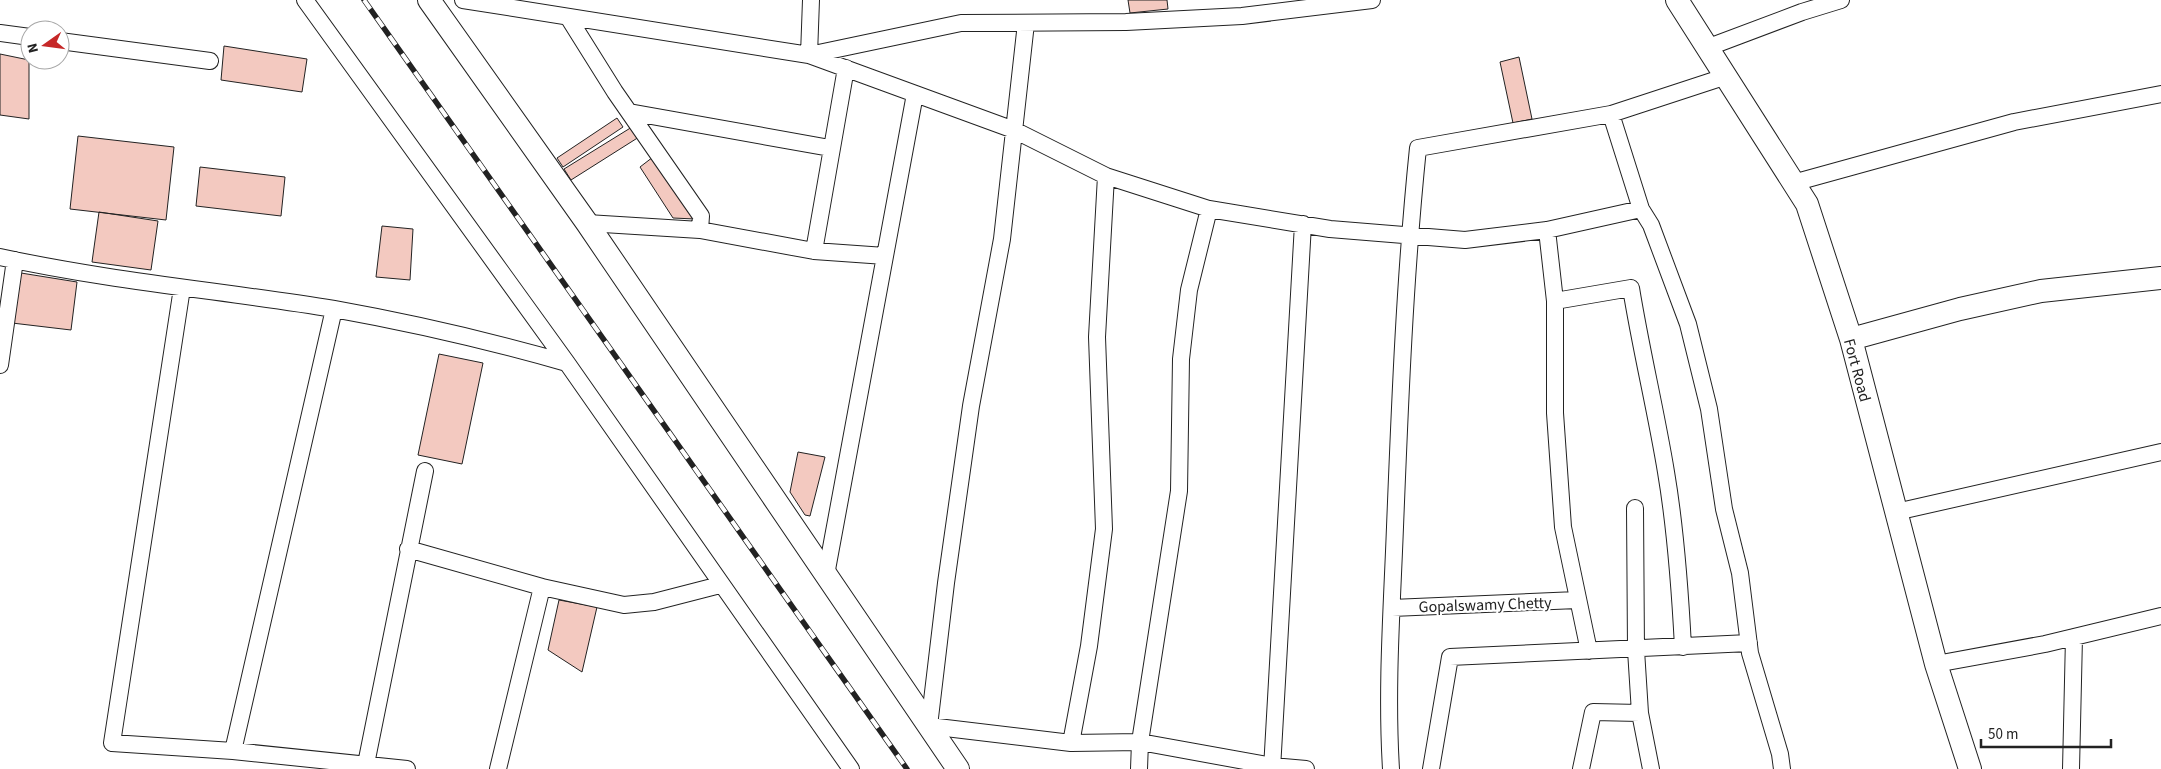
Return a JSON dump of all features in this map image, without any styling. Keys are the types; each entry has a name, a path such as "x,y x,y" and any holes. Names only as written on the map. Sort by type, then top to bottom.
{"street":[{"path":"305,0 567,362 850,769"},
{"path":"429,0 588,223 958,769"},
{"path":"463,0 809,55 1014,130 1106,176 1209,208 1302,224 1465,240 1547,230 1641,208"},
{"path":"809,55 811,0"},
{"path":"809,55 961,23 1126,22 1242,16 1372,0"},
{"name":"Fort Road","path":"1677,0 1709,47 1807,204 1851,339 1936,664 1970,769"},
{"path":"1709,47 1802,12 1841,0"},
{"path":"568,17 629,112 701,216 700,230"},
{"path":"929,726 946,583 971,406 1002,239 1026,23"},
{"path":"0,33 20,36"},
{"path":"70,42 210,61"},
{"path":"814,251 830,148 846,68"},
{"path":"1391,769 1388,719 1392,608 1409,236 1418,148 1611,114 1727,76"},
{"path":"826,575 915,94"},
{"path":"1793,183 2014,122 2161,94"},
{"path":"629,112 830,148"},
{"path":"1611,114 1641,208 1651,225 1688,324 1705,390 1724,509 1740,573 1750,653 1780,754 1782,769"},
{"path":"1071,743 1089,646 1104,529 1097,337 1106,176"},
{"path":"1139,769 1140,742 1179,491 1181,359 1188,290 1209,208"},
{"path":"588,223 700,230 814,251 885,256"},
{"path":"1272,767 1302,224"},
{"path":"1547,230 1555,301 1555,413 1563,528 1589,651"},
{"path":"0,364 8,259 182,288 334,310 487,340 567,362"},
{"path":"1851,339 1960,309 2040,291 2161,278"},
{"path":"182,288 112,743 232,751 407,769"},
{"path":"1555,301 1631,288 1642,358 1666,472 1678,558 1683,648"},
{"path":"232,751 334,310"},
{"path":"1896,512 2161,452"},
{"path":"366,764 425,471"},
{"path":"1634,508 1636,650 1640,713 1652,769"},
{"path":"408,549 542,587 624,605 654,602 720,584"},
{"path":"498,769 542,587"},
{"name":"Gopalswamy Chetty","path":"1392,608 1577,600"},
{"path":"1936,664 2074,637 2161,616"},
{"path":"2071,769 2074,637"},
{"path":"1431,769 1450,657 1683,648 1749,643"},
{"path":"1580,769 1593,712 1640,713"},
{"path":"929,726 1071,743 1140,742 1272,767 1306,769"}],"building":[{"path":"1128,0 1167,0 1168,9 1130,13"},
{"path":"224,46 307,59 302,92 221,80"},
{"path":"0,54 20,58 20,70 29,70 29,119 0,115"},
{"path":"1519,57 1532,119 1513,123 1500,62"},
{"path":"617,118 623,127 563,167 557,158"},
{"path":"632,127 639,137 571,180 564,169"},
{"path":"78,136 174,147 166,220 70,209"},
{"path":"653,157 695,219 673,218 640,167"},
{"path":"200,167 285,177 281,216 196,206"},
{"path":"99,212 158,221 151,270 92,262"},
{"path":"382,226 413,229 410,280 376,277"},
{"path":"21,273 77,282 71,330 12,323"},
{"path":"439,354 483,363 462,464 418,455"},
{"path":"798,452 825,457 810,516 805,515 790,492"},
{"path":"559,600 597,607 582,672 548,650"}],"railway":[{"path":"364,0 907,769"}]}
